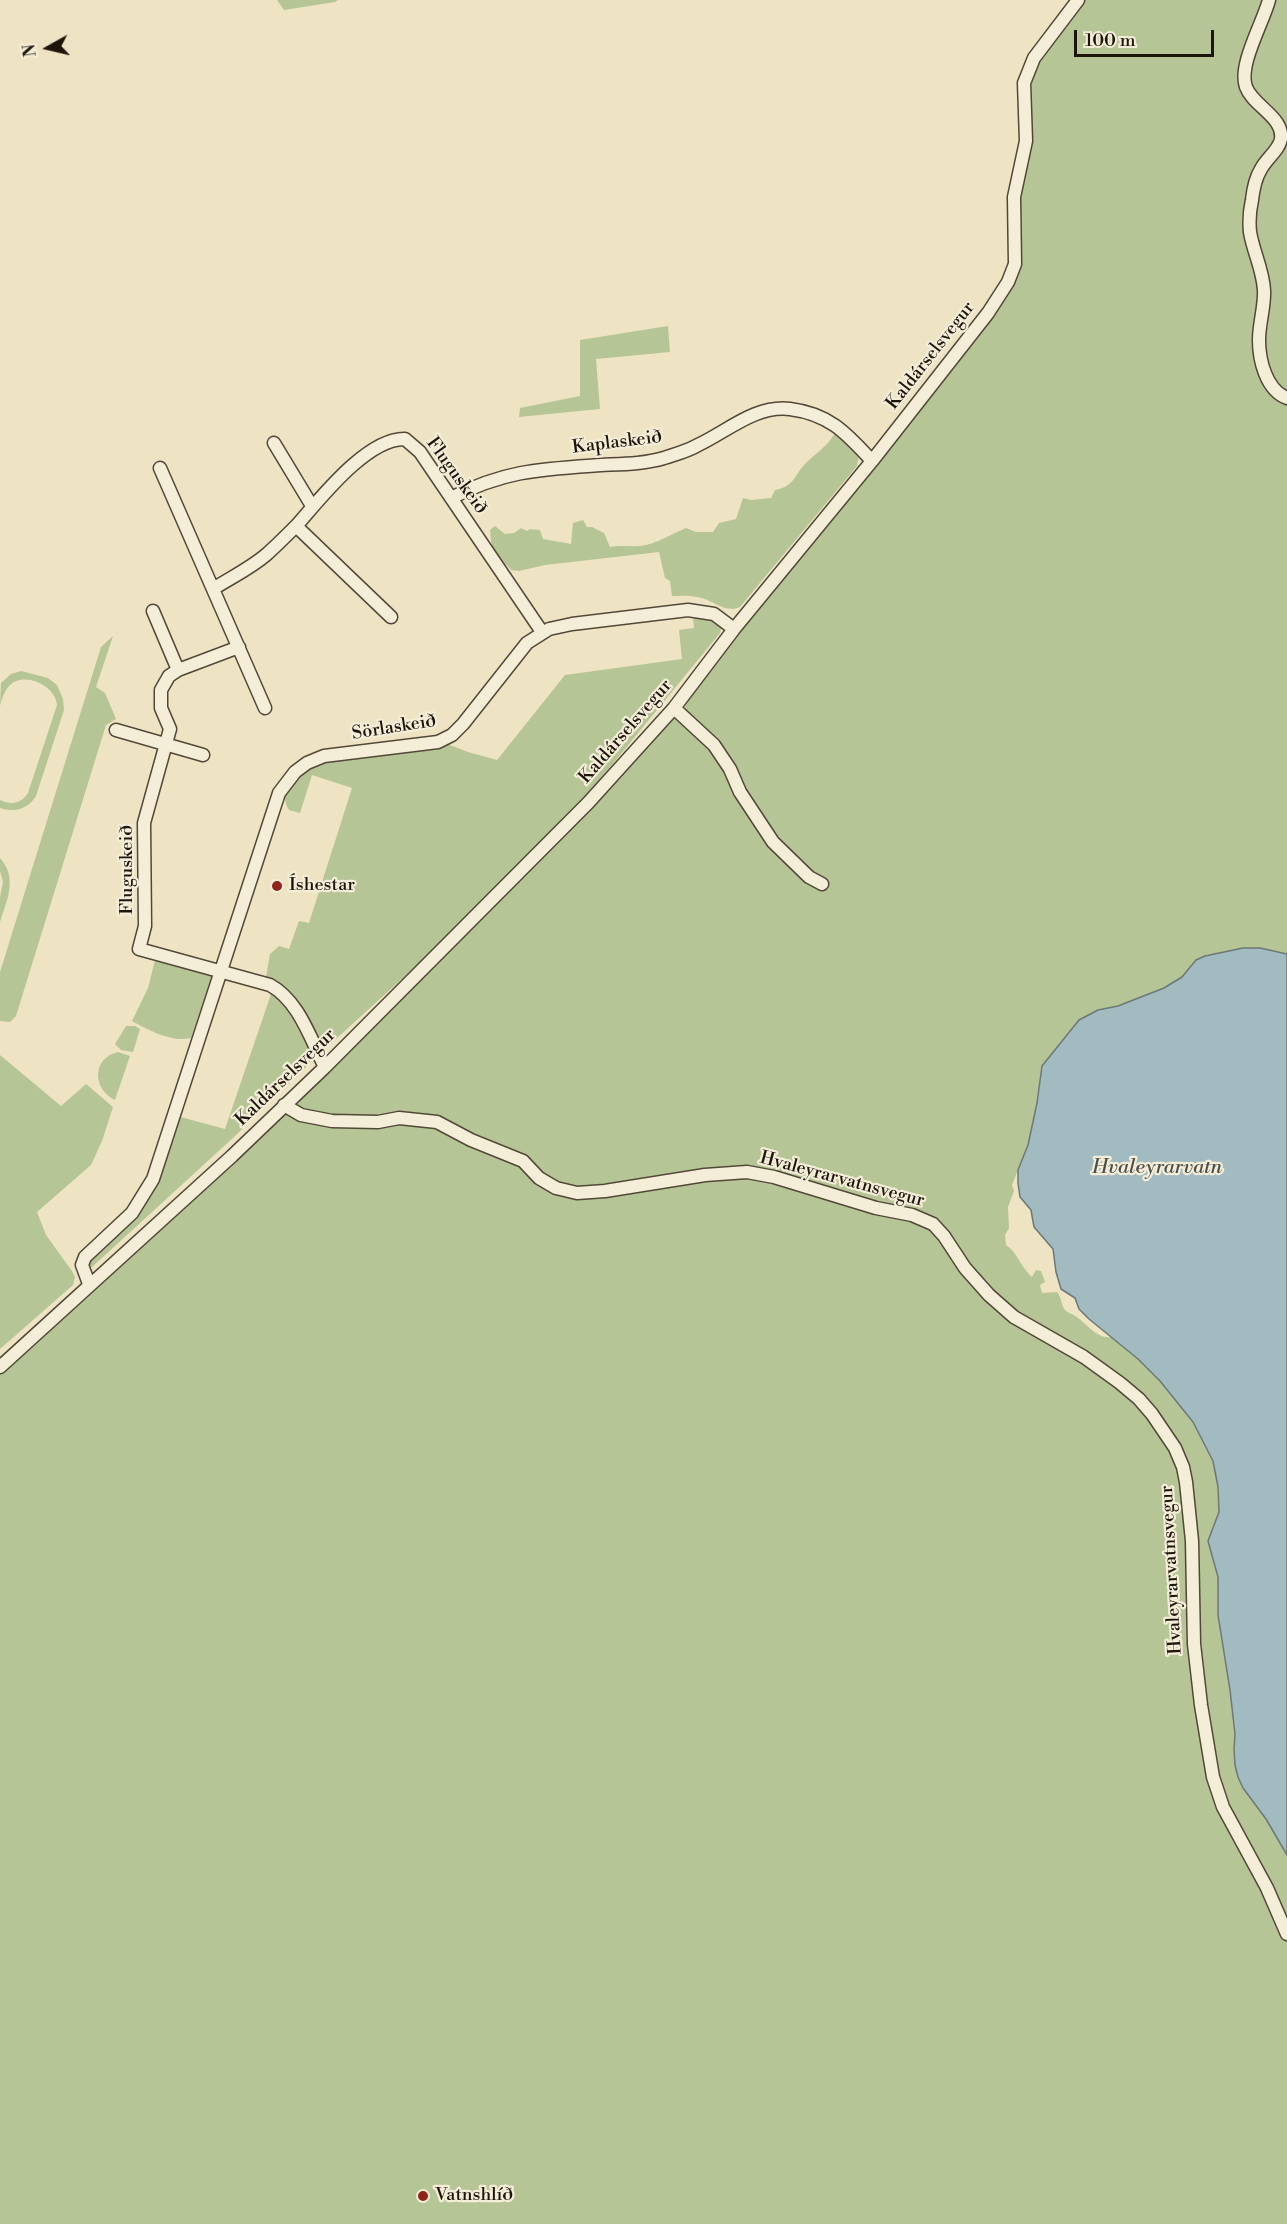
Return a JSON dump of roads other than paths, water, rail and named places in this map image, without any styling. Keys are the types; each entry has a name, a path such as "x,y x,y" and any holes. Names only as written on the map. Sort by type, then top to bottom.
{"street":[{"name":"Kaldárselsvegur","path":"0,1367 232,1156 588,803 674,708 734,629 872,461 988,313 1008,282 1015,264 1014,197 1026,141 1024,83 1034,57 1078,0"},
{"path":"1269,0 1245,70 1246,87 1254,100 1275,121 1281,131 1281,141 1260,170 1252,199 1250,232 1259,260 1264,289 1259,339 1262,362 1268,382 1281,396 1287,398"},
{"name":"Kaplaskeið","path":"451,498 479,484 513,473 662,459 698,446 754,414 772,410 789,409 823,417 842,429 872,461"},
{"name":"Fluguskeið","path":"213,589 265,556 362,458 383,444 400,439 409,442 420,453 542,632"},
{"path":"274,443 312,506"},
{"path":"160,468 265,708"},
{"path":"296,526 391,616"},
{"name":"Sörlaskeið","path":"89,1284 82,1265 85,1257 132,1213 153,1179 279,793 295,772 307,763 324,756 416,745 445,739 463,724 527,643 542,632 572,624 688,609 714,614 734,629"},
{"path":"153,611 178,670 238,647"},
{"name":"Fluguskeið","path":"178,670 165,680 160,696 161,708 170,729 144,823 145,926 139,948 221,971"},
{"path":"674,708 714,745 730,769 740,792 773,842 788,859 809,877 822,884"},
{"path":"116,730 203,755"},
{"path":"221,971 270,985 282,992 294,1008 324,1067"},
{"name":"Hvaleyrarvatnsvegur","path":"284,1105 301,1114 332,1121 378,1122 399,1118 437,1122 471,1140 523,1161 539,1178 556,1188 577,1194 705,1175 747,1172 774,1177 876,1208 912,1215 933,1224 944,1236 965,1268 989,1295 1014,1317 1084,1357 1120,1383 1152,1414 1175,1448 1183,1467 1187,1494 1194,1577 1194,1644 1201,1705 1214,1777 1224,1807 1267,1888 1287,1934"}],"water":[{"name":"Hvaleyrarvatn","path":"1243,948 1260,948 1287,954 1287,1855 1266,1819 1243,1788 1235,1765 1235,1734 1218,1615 1218,1577 1208,1541 1219,1512 1218,1487 1213,1461 1193,1422 1160,1381 1138,1359 1089,1319 1079,1309 1075,1298 1061,1289 1053,1249 1034,1227 1031,1210 1020,1197 1018,1183 1018,1170 1028,1145 1042,1066 1079,1020 1098,1010 1118,1006 1164,988 1182,977 1196,960 1205,956"}],"place":[{"name":"Íshestar","path":"277,886"},
{"name":"Vatnshlíð","path":"423,2196"}]}
